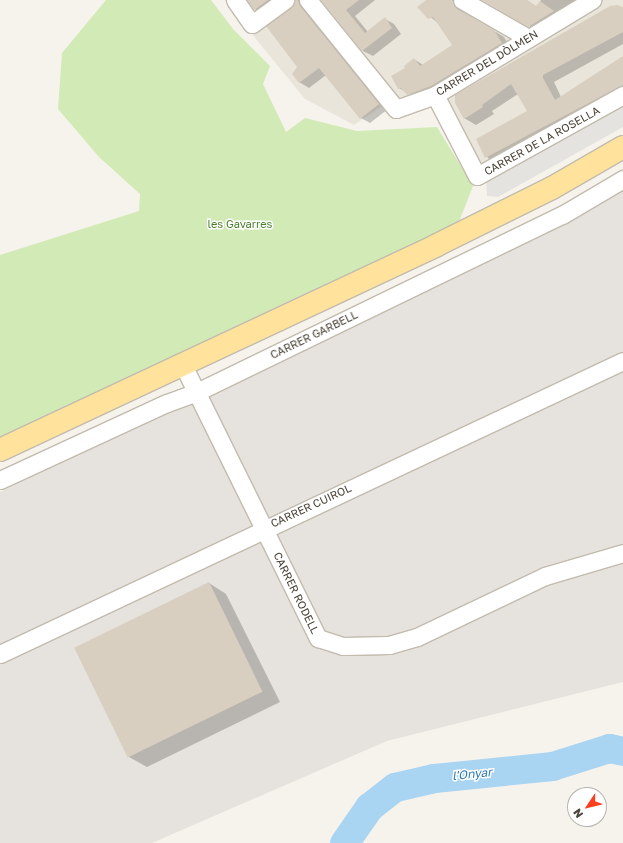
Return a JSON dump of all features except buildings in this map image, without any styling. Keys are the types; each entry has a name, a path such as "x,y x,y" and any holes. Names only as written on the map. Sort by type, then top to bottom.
{"main road":[{"path":"0,450 183,365 545,192 623,147"}],"street":[{"path":"235,0 252,24 285,0"},
{"name":"CARRER DEL DÒLMEN","path":"308,0 396,109 435,95 592,0"},
{"path":"462,0 528,38"},
{"name":"CARRER DE LA ROSELLA","path":"435,95 477,176 623,95"},
{"name":"CARRER GARBELL","path":"0,480 167,403 197,392 562,215 623,179"},
{"name":"CARRER CUIROL","path":"0,654 263,528 623,360"},
{"name":"CARRER RODELL","path":"183,365 318,638 343,646 389,645 417,637 545,576 623,553"}],"shaded area":[{"path":"224,0 623,0 623,95 477,176 435,95 388,102 354,125 305,99"},
{"path":"623,105 623,127 498,197 487,196 486,178"},
{"path":"623,186 623,682 387,741 152,843 0,843 0,492"}],"green space":[{"name":"les Gavarres","path":"106,0 211,0 233,29 270,66 263,84 286,132 305,118 357,131 437,127 473,186 453,237 0,450 0,255 139,211 140,194 99,157 58,109 62,53"}],"waterway":[{"name":"l'Onyar","path":"344,843 369,807 395,787 434,778 552,766 609,748 623,751"}]}
